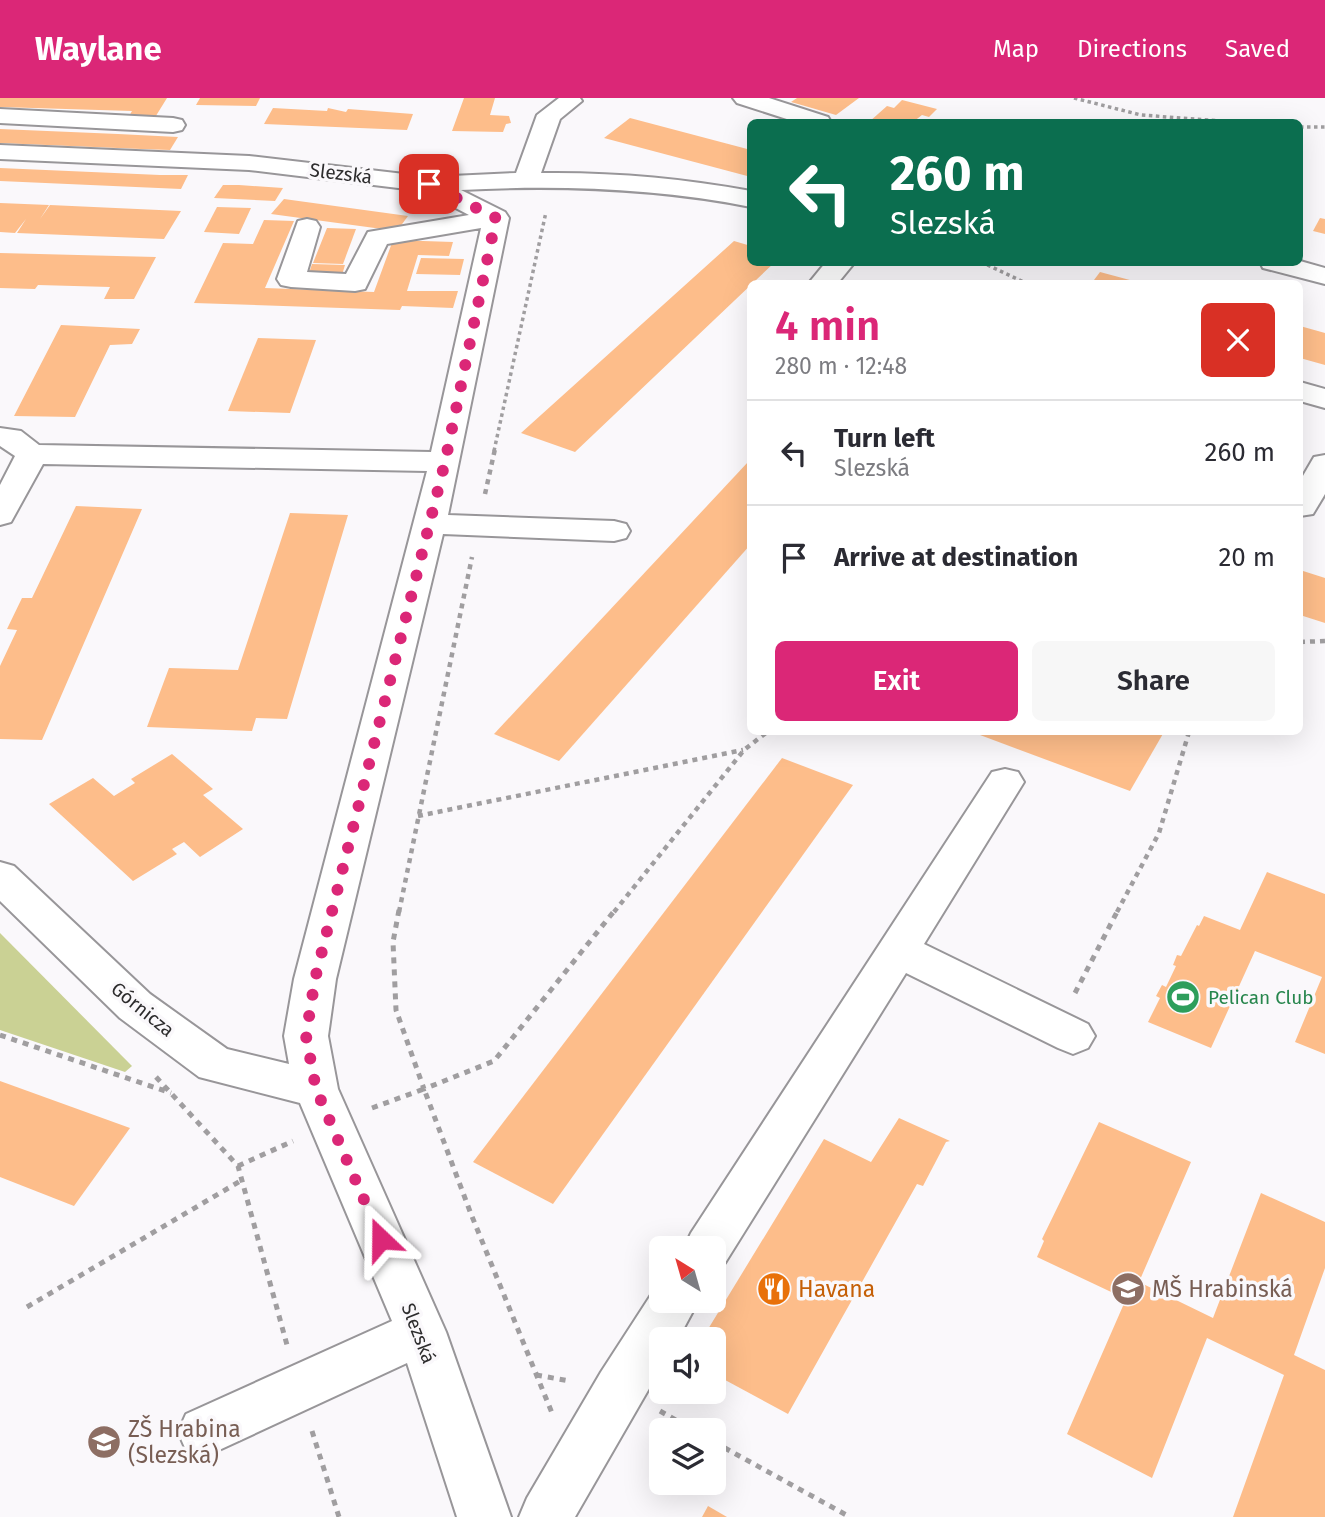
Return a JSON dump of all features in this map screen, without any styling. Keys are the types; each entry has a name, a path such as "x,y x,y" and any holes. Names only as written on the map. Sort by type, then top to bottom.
{"street":[{"path":"744,98 810,119"},
{"path":"526,179 549,115 569,101"},
{"path":"0,116 176,116 202,136 249,163"},
{"name":"Slezská","path":"0,152 249,163 429,184 496,218 445,462 315,979 306,1036 324,1106 421,1332 484,1517"},
{"path":"429,184 552,180 703,188 747,198"},
{"path":"307,227 291,279 355,283 377,238 496,218"},
{"path":"825,280 838,266"},
{"path":"1288,266 1325,276"},
{"path":"1303,392 1325,399"},
{"path":"0,437 10,438 32,454 445,462"},
{"path":"0,515 32,454"},
{"path":"1303,502 1325,464"},
{"path":"429,524 614,531"},
{"path":"716,1236 1004,782"},
{"name":"Górnicza","path":"0,877 135,1006 215,1065 324,1106"},
{"path":"898,950 1065,1032"},
{"path":"546,1517 667,1313"},
{"path":"204,1432 421,1332"}],"path":[{"path":"1074,98 1141,115 1194,119"},
{"path":"1303,127 1325,127"},
{"path":"552,180 393,942 396,1010 471,1214 574,1466"},
{"path":"990,266 1019,280"},
{"path":"1303,642 1325,641"},
{"path":"238,1166 324,1106 424,1089 494,1061 744,750 762,735"},
{"path":"1065,1032 1158,833 1188,735"},
{"path":"418,816 744,750"},
{"path":"0,1035 172,1094"},
{"path":"147,1067 238,1166 298,1389 339,1517"},
{"path":"26,1307 243,1180"},
{"path":"726,1449 850,1517"}],"green space":[{"path":"0,933 132,1066 125,1072 0,1030"}],"building":[{"path":"0,98 167,98 154,119 128,118 132,111 0,107"},
{"path":"200,98 260,98 256,106 196,105"},
{"path":"464,98 495,98 490,115 509,116 511,123 506,124 503,132 452,131"},
{"path":"797,98 859,98 836,115 791,102"},
{"path":"902,100 937,109 929,117 922,115 917,119 872,119 887,106 894,108"},
{"path":"273,108 327,111 328,108 346,112 348,109 413,114 407,130 264,124"},
{"path":"630,118 747,149 747,176 604,138"},
{"path":"0,129 178,137 170,150 0,143"},
{"path":"0,168 188,175 181,189 0,181"},
{"path":"223,185 283,188 275,201 214,198"},
{"path":"284,199 408,216 397,231 271,214"},
{"path":"0,203 49,205 40,219 50,205 181,211 164,239 17,233 26,219 15,233 0,232"},
{"path":"217,207 251,208 239,234 204,232"},
{"path":"1320,218 1325,219 1325,234 1313,231"},
{"path":"264,220 294,221 265,288 374,292 393,240 453,242 449,256 418,255 407,291 458,291 453,308 402,306 400,310 194,303 223,243 253,244"},
{"path":"327,228 356,229 343,264 313,263"},
{"path":"734,241 747,245 747,266 771,266 756,280 747,280 747,289 575,452 521,433"},
{"path":"0,253 156,257 134,299 104,299 110,287 38,285 35,289 0,288"},
{"path":"421,258 464,259 460,275 416,274"},
{"path":"312,264 345,265 342,275 309,273"},
{"path":"1100,272 1130,280 1094,280"},
{"path":"61,325 140,329 132,344 110,345 75,417 14,416"},
{"path":"1303,327 1325,333 1325,365 1303,359"},
{"path":"258,338 316,340 290,413 228,411"},
{"path":"747,463 747,549 559,761 494,734"},
{"path":"76,506 142,509 42,740 0,739 0,666 17,630 7,629 22,598 32,598"},
{"path":"290,513 348,515 287,719 256,718 252,731 147,727 169,668 238,670"},
{"path":"1303,571 1325,578 1325,623 1303,616"},
{"path":"980,735 1162,735 1130,791"},
{"path":"172,754 213,789 203,795 243,829 200,857 184,842 172,849 177,854 133,881 49,804 93,778 114,796 135,783 131,779"},
{"path":"782,758 853,785 553,1204 473,1162"},
{"path":"1267,872 1325,894 1325,1054 1295,1042 1322,977 1255,951 1211,1048 1148,1022 1160,998 1156,996 1162,985 1166,987 1176,966 1173,965 1177,955 1181,956 1204,916 1240,930"},
{"path":"0,1081 130,1128 74,1206 0,1177"},
{"path":"899,1118 950,1141 946,1142 923,1186 917,1184 788,1414 726,1380 726,1327 709,1327 718,1313 726,1313 726,1300 824,1139 871,1162"},
{"path":"1099,1122 1191,1162 1139,1282 1213,1318 1261,1193 1325,1222 1325,1268 1294,1355 1325,1370 1325,1517 1233,1517 1284,1375 1207,1338 1152,1478 1067,1434 1126,1299 1037,1257 1044,1241 1042,1239"},
{"path":"708,1506 727,1517 702,1517"}],"place":[{"name":"Pelican Club","path":"1183,997"},
{"name":"Havana","path":"774,1289"},
{"name":"MŠ Hrabinská","path":"1128,1289"},
{"name":"ZŠ Hrabina (Slezská)","path":"104,1442"}],"route":[{"path":"381,1239 316,1089 306,1036 315,979 445,462 496,218 429,184"}]}
